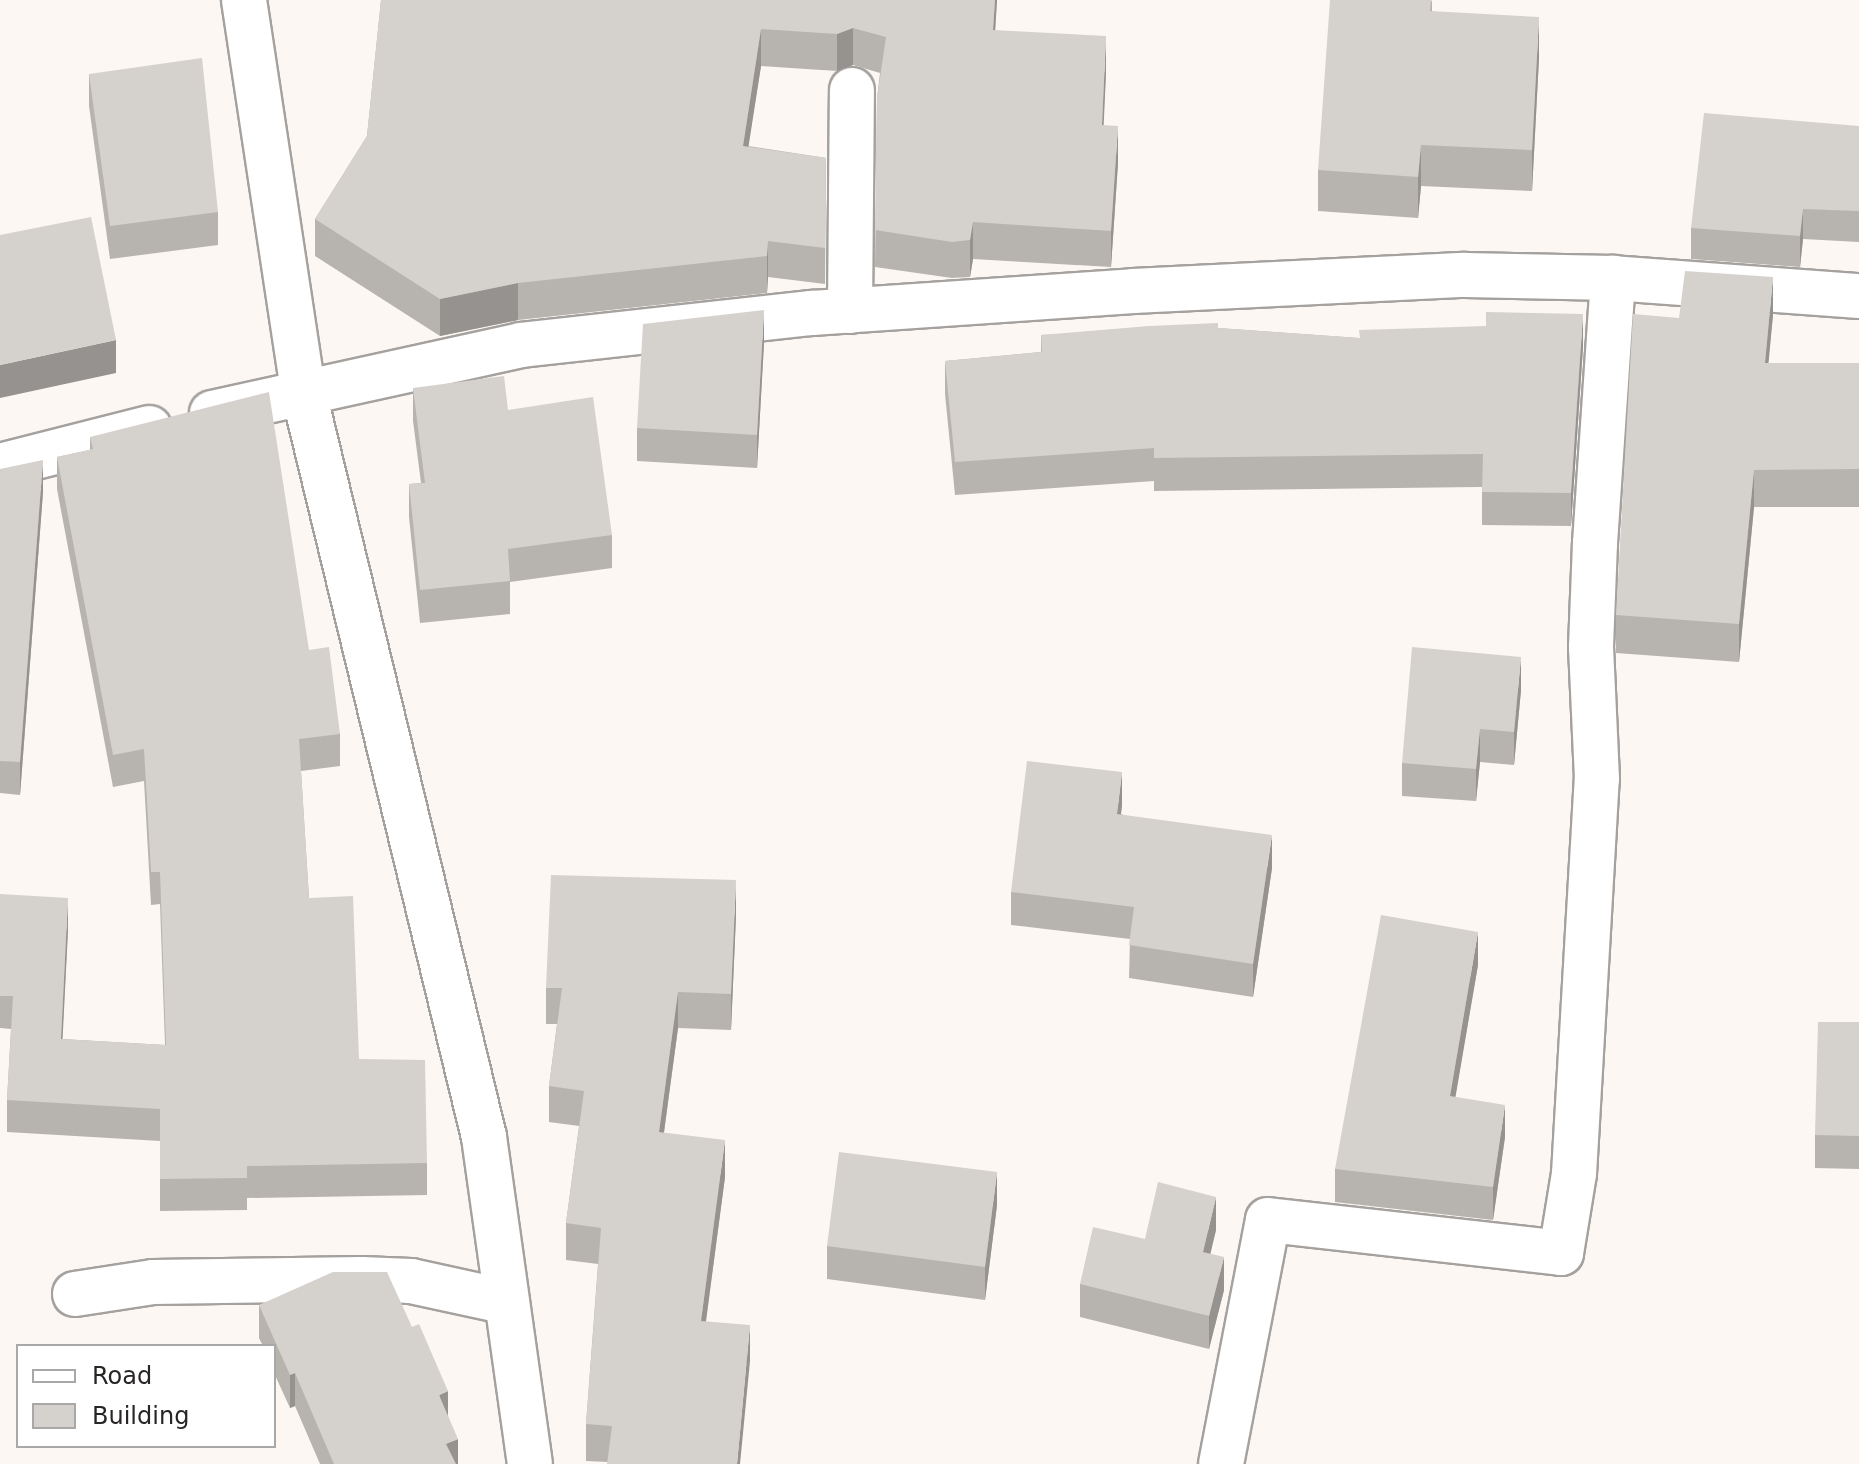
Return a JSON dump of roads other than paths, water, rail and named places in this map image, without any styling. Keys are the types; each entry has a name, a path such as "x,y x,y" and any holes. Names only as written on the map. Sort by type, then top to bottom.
{"street":[{"path":"244,0 303,390 484,1137 530,1464"},
{"path":"850,311 852,90"},
{"path":"0,466 303,390 521,345 850,311 1422,277 1613,278 1859,296"},
{"path":"1221,1464 1268,1220 1561,1253 1574,1174 1597,779 1591,647 1613,278"},
{"path":"75,1294 153,1282 362,1279 411,1281 507,1302"}]}
